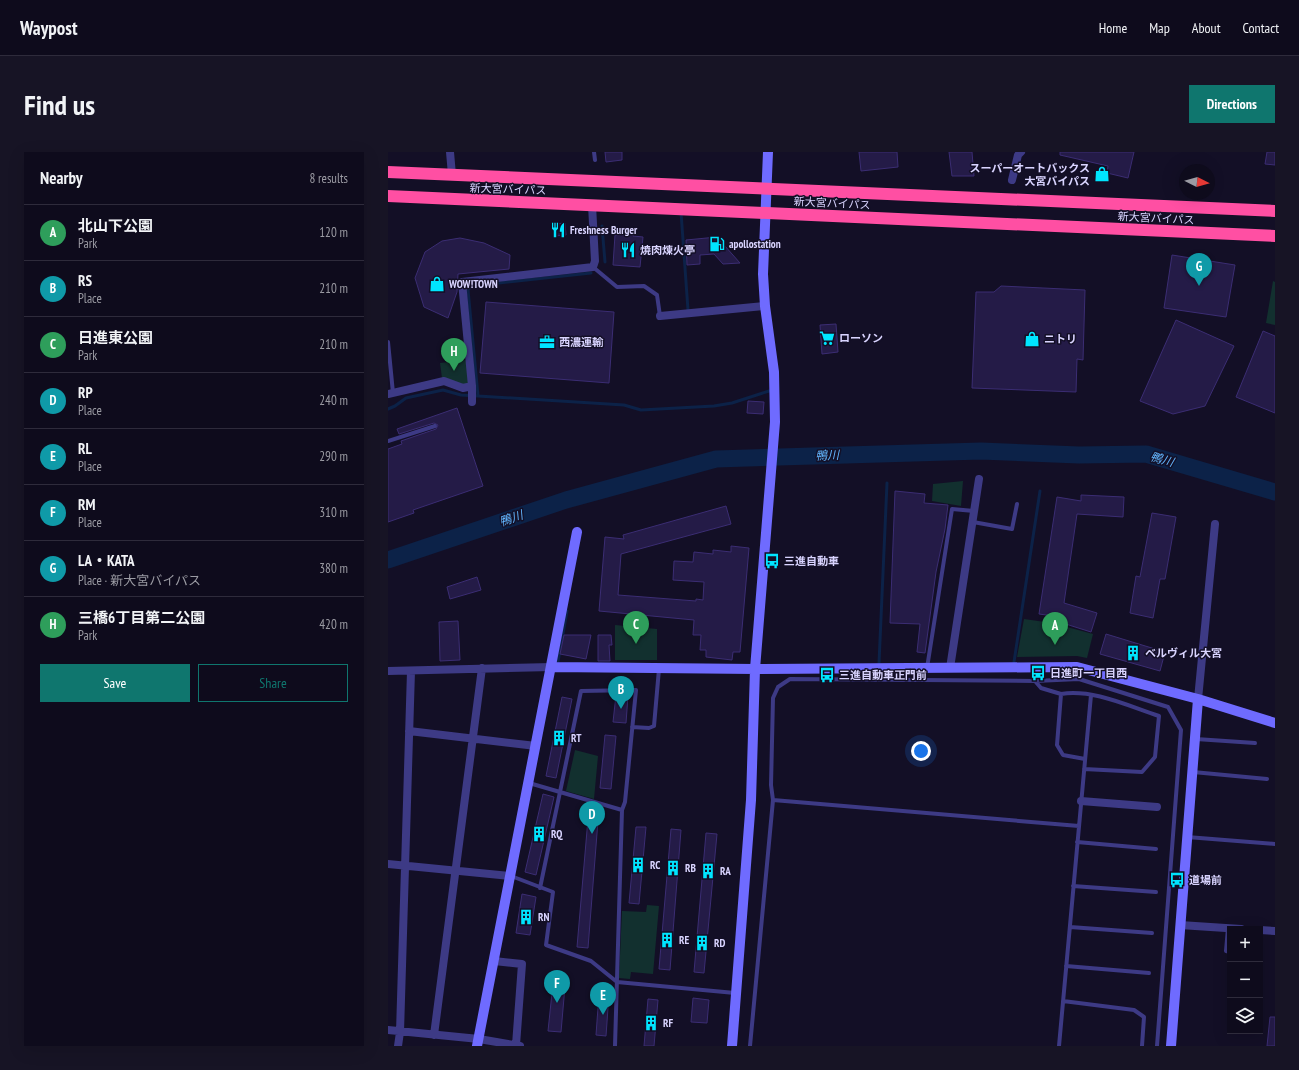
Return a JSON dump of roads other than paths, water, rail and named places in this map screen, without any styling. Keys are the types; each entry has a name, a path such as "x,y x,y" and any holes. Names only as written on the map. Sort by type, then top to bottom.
{"highway":[{"name":"新大宮バイパス","path":"388,172 766,190 911,194 1275,211"},
{"name":"新大宮バイパス","path":"388,196 1275,236"}],"street":[{"path":"450,152 452,175"},
{"path":"732,1046 751,793 755,669 772,478 775,422 774,372 765,306 763,274 768,152"},
{"path":"1012,180 1018,156 1021,152"},
{"path":"472,402 472,386 462,282 594,267 595,260 592,205"},
{"path":"660,316 765,306"},
{"path":"390,394 444,381 463,388 472,386"},
{"path":"950,668 979,479"},
{"path":"1171,1046 1191,772 1215,524"},
{"path":"478,1042 577,532"},
{"path":"388,671 552,667 755,669 1082,667 1198,699 1275,723"},
{"path":"434,1035 454,871 482,668"},
{"path":"398,1046 400,1032 411,671"},
{"path":"409,731 472,740 536,746"},
{"path":"1081,801 1157,807"},
{"path":"388,864 511,876"},
{"path":"1180,925 1227,928"},
{"path":"1263,930 1275,931"},
{"path":"388,1030 518,1046 522,964 494,961"}],"lane":[{"path":"594,152 595,160"},
{"path":"594,267 617,287 644,286 657,295 660,316"},
{"path":"388,342 390,394"},
{"path":"388,442 435,426"},
{"path":"973,522 1012,529 1017,504"},
{"path":"927,668 952,509 975,511"},
{"path":"632,727 649,728 654,726 659,668"},
{"path":"750,1046 773,800 771,785 772,698 778,687 790,679 1035,681 1079,679 1168,707 1181,730 1157,1046"},
{"path":"1035,681 1041,688 1061,694 1070,693 1104,697 1159,716 1154,757 1142,772 1084,769"},
{"path":"540,888 581,690 636,690 625,802 622,810 615,1046"},
{"path":"1061,694 1057,744 1063,755 1085,759"},
{"path":"1059,1046 1091,695"},
{"path":"1194,739 1256,743"},
{"path":"1191,772 1267,779"},
{"path":"529,783 622,810"},
{"path":"773,800 1079,826"},
{"path":"1187,837 1275,844"},
{"path":"1077,842 1156,849"},
{"path":"511,876 553,892 546,945 591,961 617,982 736,993"},
{"path":"1073,886 1156,892"},
{"path":"1070,927 1152,933"},
{"path":"1227,940 1227,951"},
{"path":"1066,966 1149,973"},
{"path":"1063,1001 1134,1010 1144,1017 1142,1046"}],"waterway":[{"path":"681,212 688,310"},
{"path":"602,226 605,262"},
{"path":"388,409 406,398 443,390 461,395 478,396 468,290 471,286 591,273"},
{"path":"478,396 624,405 641,410 714,406 732,403 769,391"},
{"name":"鴨川","path":"388,560 566,500 716,459 981,451 1079,455 1146,454 1275,492"},
{"path":"879,663 887,483"},
{"path":"1014,662 1040,491"},
{"path":"558,662 567,611"}],"place":[{"name":"スーパーオートバックス 大宮バイパス","path":"1102,174"},
{"name":"Freshness Burger","path":"558,230"},
{"name":"apollostation","path":"717,244"},
{"name":"焼肉煉火亭","path":"628,250"},
{"name":"WOW!TOWN","path":"437,284"},
{"name":"LA・KATA","path":"1199,286"},
{"name":"ローソン","path":"827,338"},
{"name":"ニトリ","path":"1032,339"},
{"name":"西濃運輸","path":"547,342"},
{"name":"三橋6丁目第二公園","path":"454,371"},
{"name":"三進自動車","path":"772,561"},
{"name":"日進東公園","path":"636,644"},
{"name":"北山下公園","path":"1055,645"},
{"name":"ベルヴィル大宮","path":"1133,653"},
{"name":"日進町一丁目西","path":"1038,673"},
{"name":"三進自動車正門前","path":"827,675"},
{"name":"RS","path":"621,709"},
{"name":"RT","path":"559,738"},
{"name":"RQ","path":"539,834"},
{"name":"RP","path":"592,834"},
{"name":"RC","path":"638,865"},
{"name":"RB","path":"673,868"},
{"name":"RA","path":"708,871"},
{"name":"道場前","path":"1177,880"},
{"name":"RN","path":"526,917"},
{"name":"RE","path":"667,940"},
{"name":"RD","path":"702,943"},
{"name":"RM","path":"557,1003"},
{"name":"RL","path":"603,1015"},
{"name":"RF","path":"651,1023"}]}
